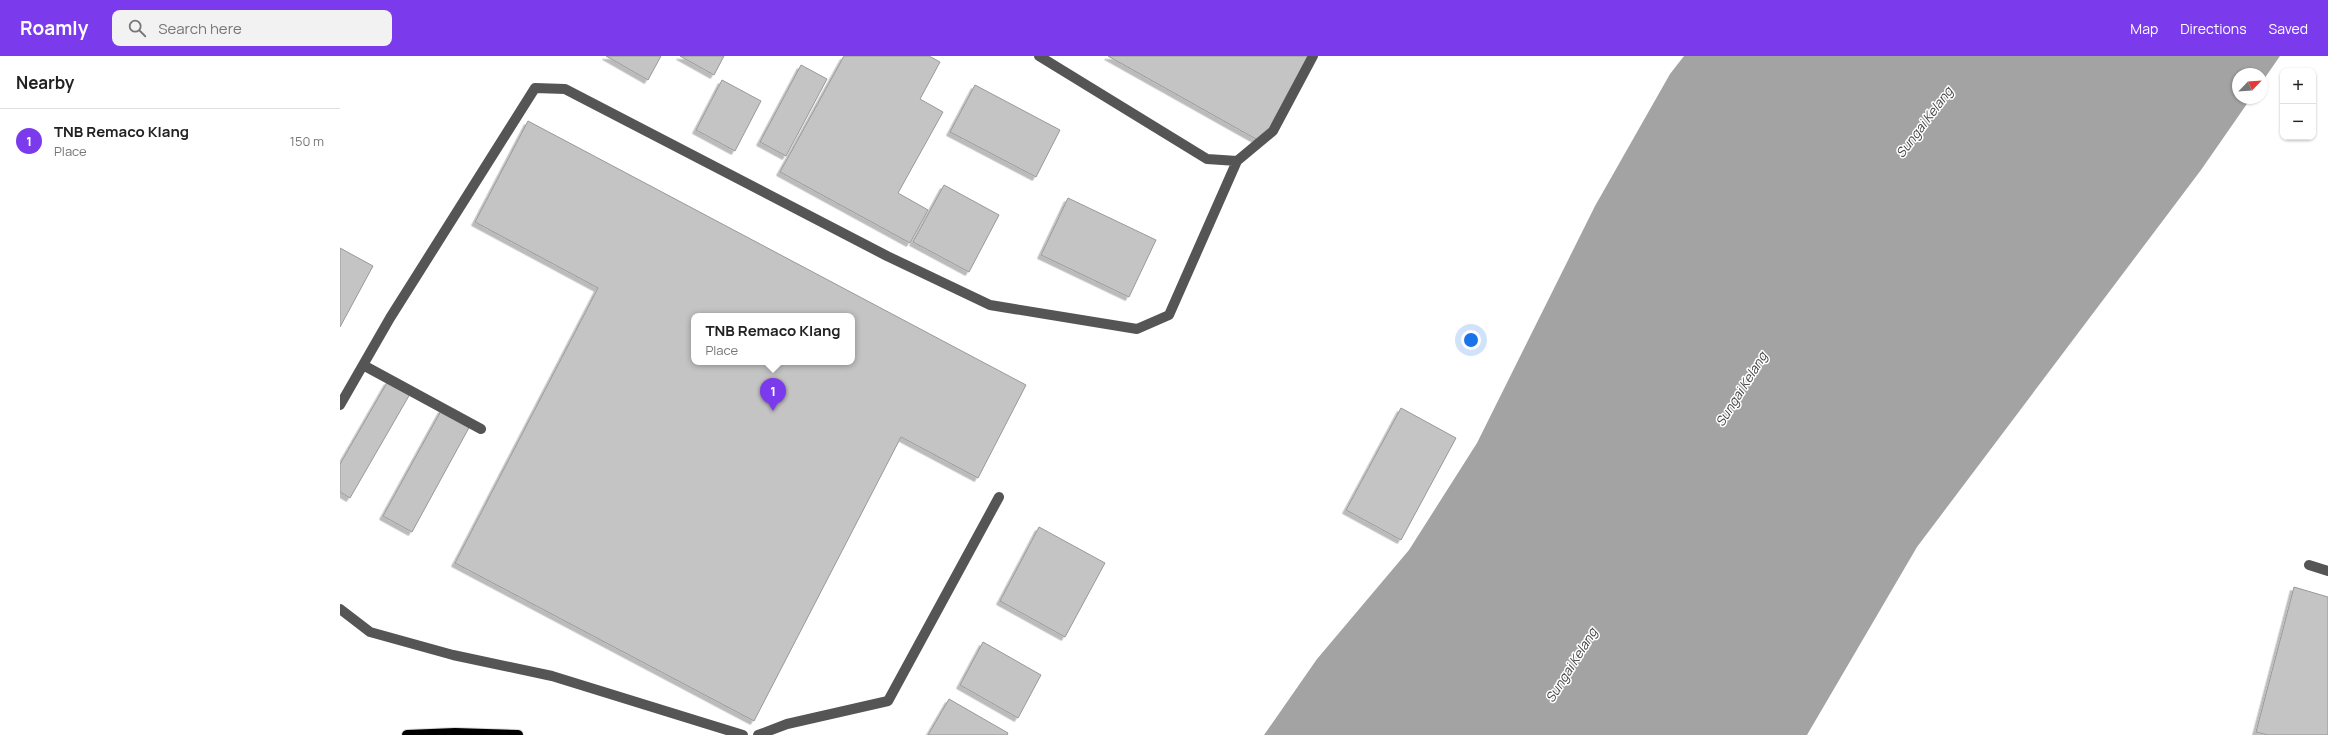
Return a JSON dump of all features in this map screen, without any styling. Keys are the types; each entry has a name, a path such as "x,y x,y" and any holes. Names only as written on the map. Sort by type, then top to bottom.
{"main road":[{"path":"407,735 518,735"}],"lane":[{"path":"1039,56 1208,159 1237,161"},
{"path":"340,405 504,134 535,88 565,89 887,256 990,305 1137,329 1169,315 1237,161 1273,131 1313,56"},
{"path":"363,365 480,429"},
{"path":"758,735 787,724 888,701 999,496"},
{"path":"2309,566 2328,571"},
{"path":"340,609 370,632 453,654 552,676 743,735"}],"water":[{"name":"Sungai Kelang","path":"1684,56 2280,56 2268,73 2268,68 2232,68 2232,104 2247,104 2201,170 1917,547 1807,735 1264,735 1317,659 1409,550 1477,443 1595,206 1670,74"}],"building":[{"path":"606,56 661,56 648,80"},
{"path":"680,56 724,56 714,75"},
{"path":"844,56 929,56 940,62 920,99 943,112 898,193 928,210 910,243 780,172"},
{"path":"1108,56 1311,56 1263,143"},
{"path":"801,65 827,79 786,156 760,142"},
{"path":"722,80 761,101 735,151 696,130"},
{"path":"975,85 1060,130 1036,177 950,132"},
{"path":"528,121 1026,385 978,478 901,437 754,721 455,563 598,288 475,222"},
{"path":"944,185 999,215 969,272 913,242"},
{"path":"1068,198 1156,240 1129,297 1041,255"},
{"path":"340,248 373,266 340,327"},
{"path":"388,381 410,394 350,498 340,492 340,464"},
{"path":"1401,408 1456,438 1401,540 1346,510"},
{"path":"442,409 471,424 412,532 383,516"},
{"path":"1039,527 1105,563 1065,637 1000,601"},
{"path":"2294,587 2328,597 2328,735 2268,735 2256,732"},
{"path":"983,642 1041,675 1018,718 960,685"},
{"path":"949,699 1008,733 1007,735 928,735"}],"place":[{"name":"TNB Remaco Klang","path":"773,411"}]}
